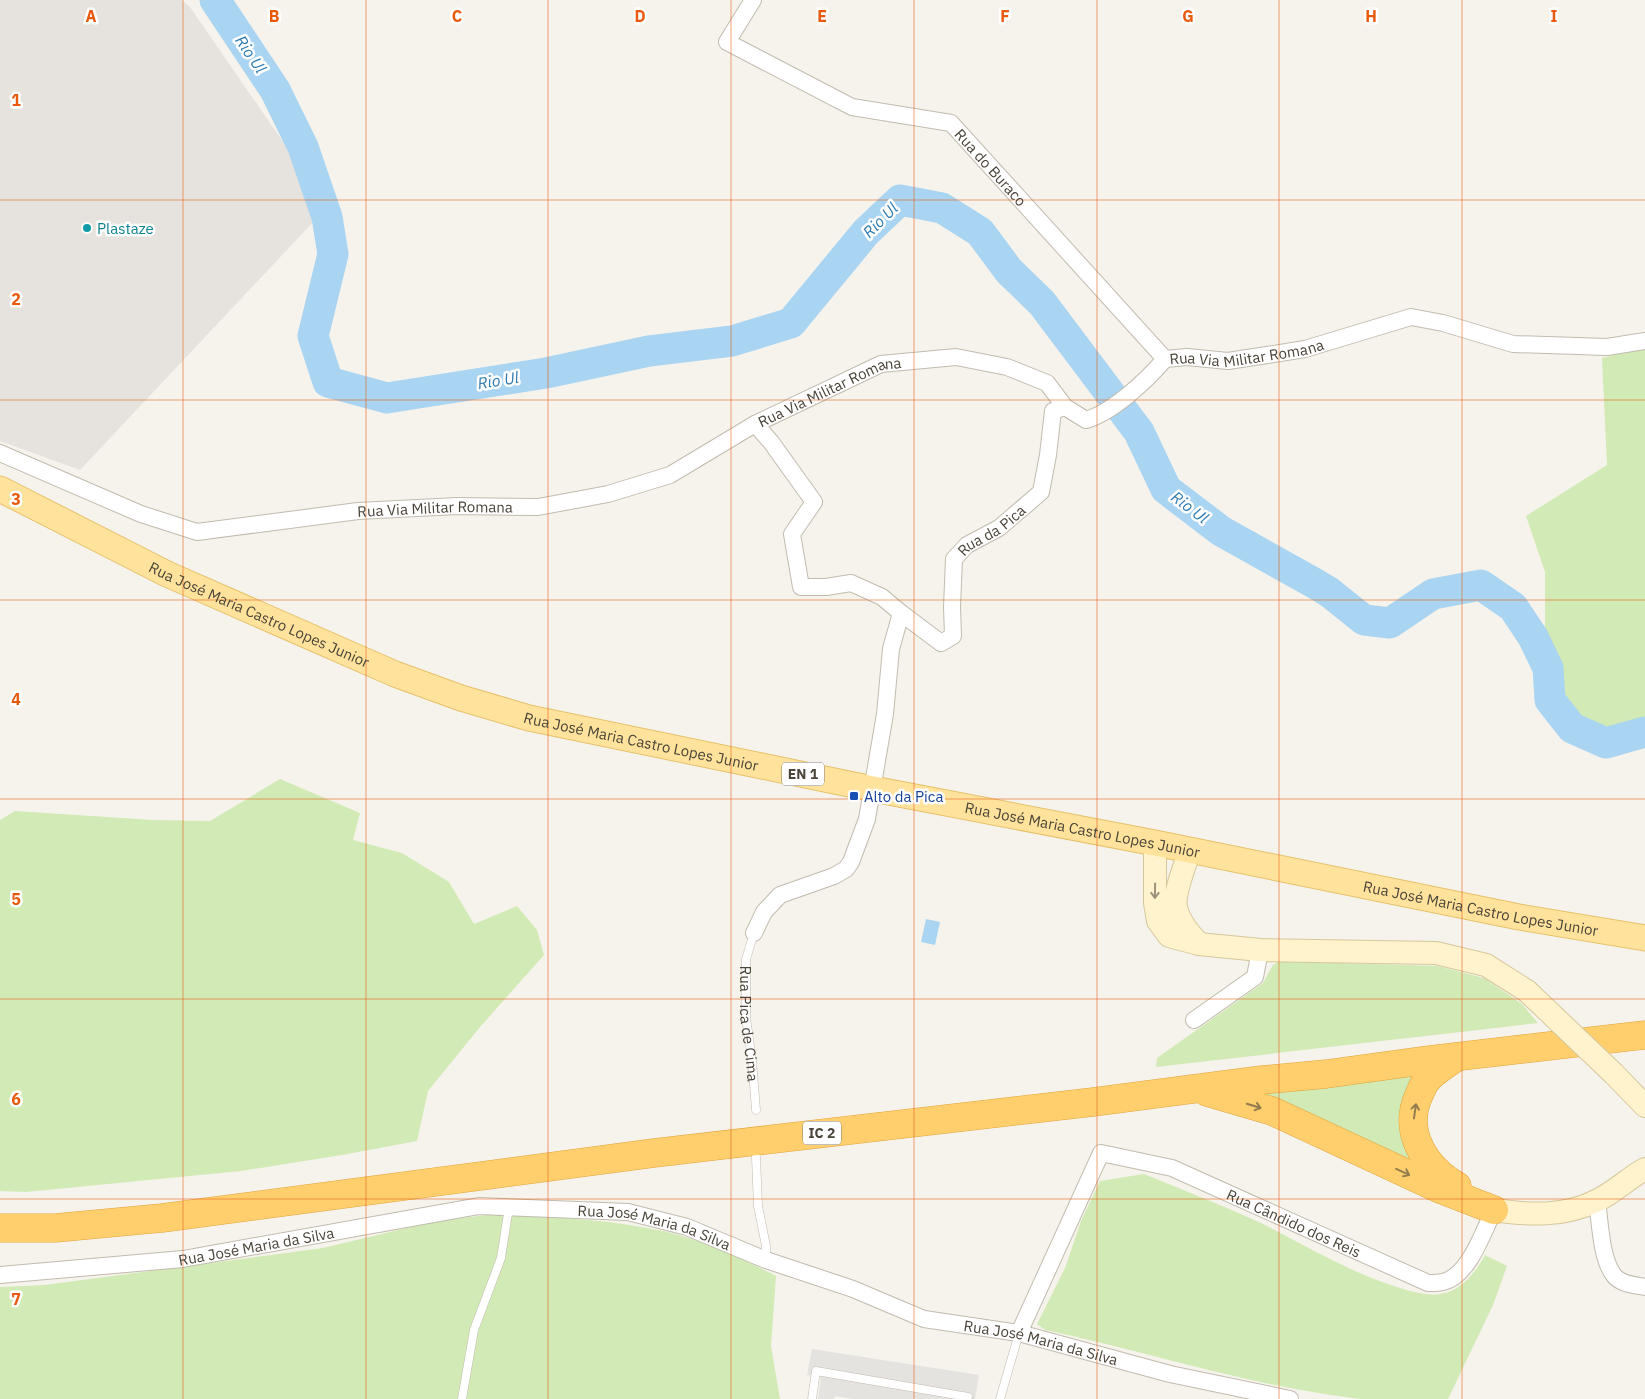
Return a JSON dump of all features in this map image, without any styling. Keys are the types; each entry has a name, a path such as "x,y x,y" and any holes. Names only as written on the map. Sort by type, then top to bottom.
{"highway":[{"name":"IC 2","path":"0,1214 54,1213 190,1201 569,1149 1645,1022"},
{"name":"IC 2","path":"0,1228 55,1228 171,1217 530,1168 1326,1074 1456,1056 1645,1035"},
{"path":"1456,1056 1426,1081 1415,1104 1413,1121 1415,1138 1426,1160 1446,1179 1494,1210"},
{"path":"1190,1089 1223,1096 1272,1112 1440,1190 1494,1210"}],"main road":[{"name":"Rua José Maria Castro Lopes Junior","path":"0,489 167,574 395,674 461,698 529,718 873,789 1156,842 1509,915 1644,937"}],"street":[{"name":"Rua do Buraco","path":"754,0 727,42 852,106 951,122 1165,359"},
{"name":"Rua Via Militar Romana","path":"0,453 141,514 196,532 358,511 457,506 538,507 608,494 670,475 755,424 881,364 956,357 1006,367 1047,384 1064,407 1086,420 1100,416 1149,378 1165,359 1187,357 1228,362 1305,349 1411,317 1443,323 1513,344 1607,347 1645,341"},
{"name":"Rua da Pica","path":"901,613 941,643 953,636 954,559 967,545 999,528 1041,492 1054,411 1064,407"},
{"path":"755,424 771,442 814,502 792,534 801,587 826,587 852,583 882,597 901,613 892,649 885,714 873,789"},
{"name":"Rua Pica de Cima","path":"754,933 764,912 780,895 834,876 846,869 851,862 868,819 873,789"},
{"path":"1156,842 1155,903 1158,921 1168,936 1199,944 1260,950 1436,953 1486,965 1527,991 1645,1106"},
{"path":"1190,850 1179,884 1176,906 1186,929 1199,944"},
{"path":"1194,1020 1255,977 1260,950"},
{"path":"1494,1210 1516,1214 1544,1214 1570,1211 1597,1201 1640,1172 1645,1151"},
{"name":"Rua Cândido dos Reis","path":"1019,1333 1101,1153 1172,1168 1428,1283 1444,1282 1458,1274 1469,1261 1494,1210"},
{"path":"1597,1201 1604,1250 1613,1275 1630,1285 1645,1287"},
{"name":"Rua José Maria da Silva","path":"0,1275 183,1259 479,1206 628,1212 687,1227 766,1260 853,1289 924,1319 1019,1333 1170,1374 1290,1399"}],"lane":[{"name":"Rua Pica de Cima","path":"754,933 746,959 746,1007 756,1110"},
{"path":"756,1157 758,1206 766,1246 766,1260"},
{"path":"462,1399 474,1330 501,1258 510,1207"},
{"path":"1000,1399 1019,1333"},
{"path":"812,1399 816,1371 968,1397 967,1399"}],"shaded area":[{"path":"0,0 182,0 190,7 290,152 315,220 80,470 0,441"},
{"path":"812,1349 979,1375 975,1399 853,1399 835,1396 834,1399 818,1399 821,1377 807,1375"}],"green space":[{"path":"1645,347 1645,723 1606,738 1583,727 1562,708 1556,693 1545,627 1545,572 1526,516 1607,465 1602,358"},
{"path":"280,779 360,813 353,840 402,853 449,882 474,924 517,906 537,930 544,955 480,1027 428,1091 417,1141 241,1171 26,1192 0,1191 0,820 15,811 153,820 210,821"},
{"path":"1279,961 1437,966 1484,978 1522,1004 1538,1023 1156,1067 1157,1058 1263,983 1273,965"},
{"path":"1419,1071 1420,1170 1248,1093"},
{"path":"1144,1174 1263,1224 1364,1275 1410,1291 1426,1294 1449,1292 1467,1280 1485,1255 1507,1266 1493,1305 1448,1399 1361,1399 1321,1393 1241,1378 1045,1330 1037,1324 1065,1268 1081,1221 1100,1181"},
{"path":"496,1214 625,1224 667,1232 723,1251 776,1276 771,1346 780,1399 0,1399 0,1287 45,1285 323,1248 436,1221"}],"water":[{"path":"926,919 940,922 935,945 921,942"}],"waterway":[{"name":"Rio Ul","path":"215,0 275,90 303,147 327,217 333,254 313,336 328,382 387,398 546,373 649,351 732,341 791,323 866,232 900,200 942,208 980,232 1009,271 1042,303 1139,432 1166,489 1221,531 1329,592 1364,620 1390,623 1433,594 1481,585 1513,607 1533,637 1548,668 1550,700 1572,728 1606,743 1645,732"}],"place":[{"name":"Plastaze","path":"87,228"},
{"name":"Alto da Pica","path":"854,796"}]}
